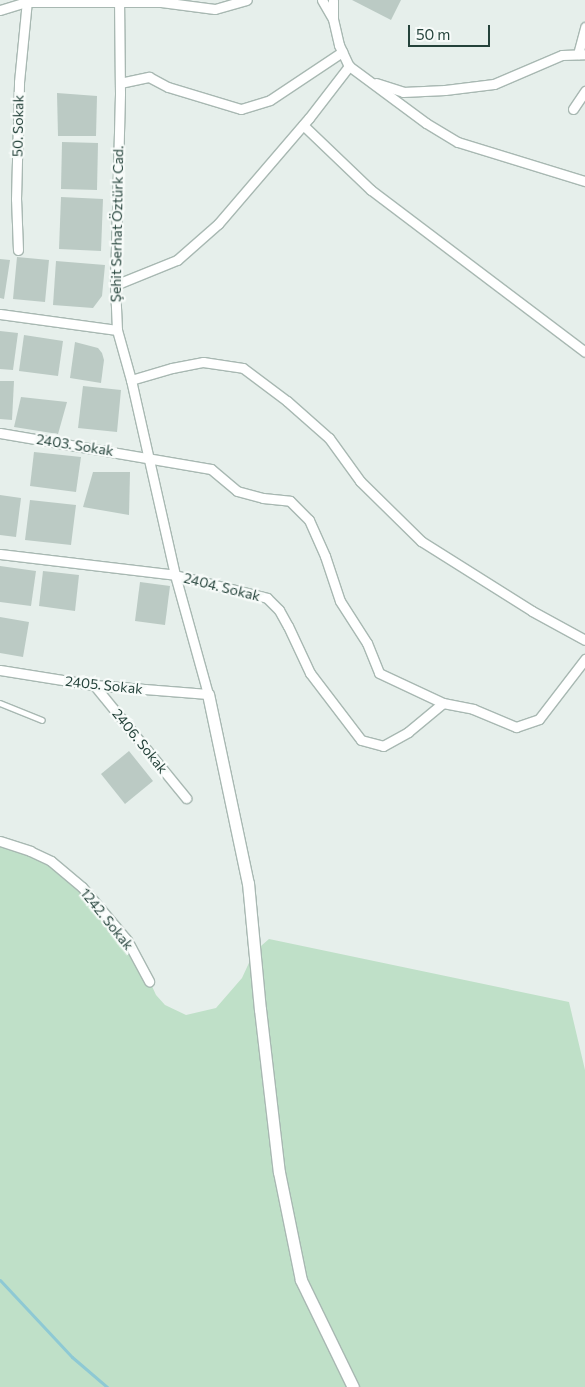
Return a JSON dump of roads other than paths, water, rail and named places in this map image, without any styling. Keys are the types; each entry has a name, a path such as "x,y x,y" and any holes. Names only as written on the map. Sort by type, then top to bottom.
{"street":[{"path":"0,10 27,1 162,2 215,9 247,0"},
{"path":"322,0 333,19 342,52 349,66 426,123 458,142 585,181"},
{"path":"333,0 333,19"},
{"name":"50. Sokak","path":"18,250 16,199 18,82 27,1"},
{"name":"Şehit Serhat Öztürk Cad.","path":"119,1 120,83 115,285 117,330 132,380 175,575 208,694"},
{"path":"367,80 403,92 445,90 494,84 562,55 581,54 585,27"},
{"path":"120,83 149,77 168,87 241,109 270,100 342,52"},
{"path":"115,285 177,260 218,224 303,125 349,66"},
{"path":"573,109 585,91"},
{"path":"303,125 371,190 585,352"},
{"path":"0,314 117,330"},
{"path":"132,380 172,368 203,362 242,368 287,401 329,438 360,481 421,541 532,611 585,640"},
{"name":"2403. Sokak","path":"0,433 211,469 237,491 264,498 290,501 309,520 325,556 340,602 367,643 379,673 443,703 473,710 516,727 539,719 553,704 585,659"},
{"name":"2404. Sokak","path":"0,554 175,575 267,598 284,618 310,673 361,740 383,746 408,732 443,703"},
{"name":"2405. Sokak","path":"0,670 94,685 208,694"},
{"name":"2406. Sokak","path":"94,685 186,798"},
{"path":"208,694 248,883 260,1009 279,1172 301,1280 354,1387"},
{"name":"1242. Sokak","path":"0,841 30,851 51,862 82,887 127,940 149,981"}],"lane":[{"path":"0,703 42,720"}],"waterway":[{"path":"0,1280 72,1357 107,1387"}]}
